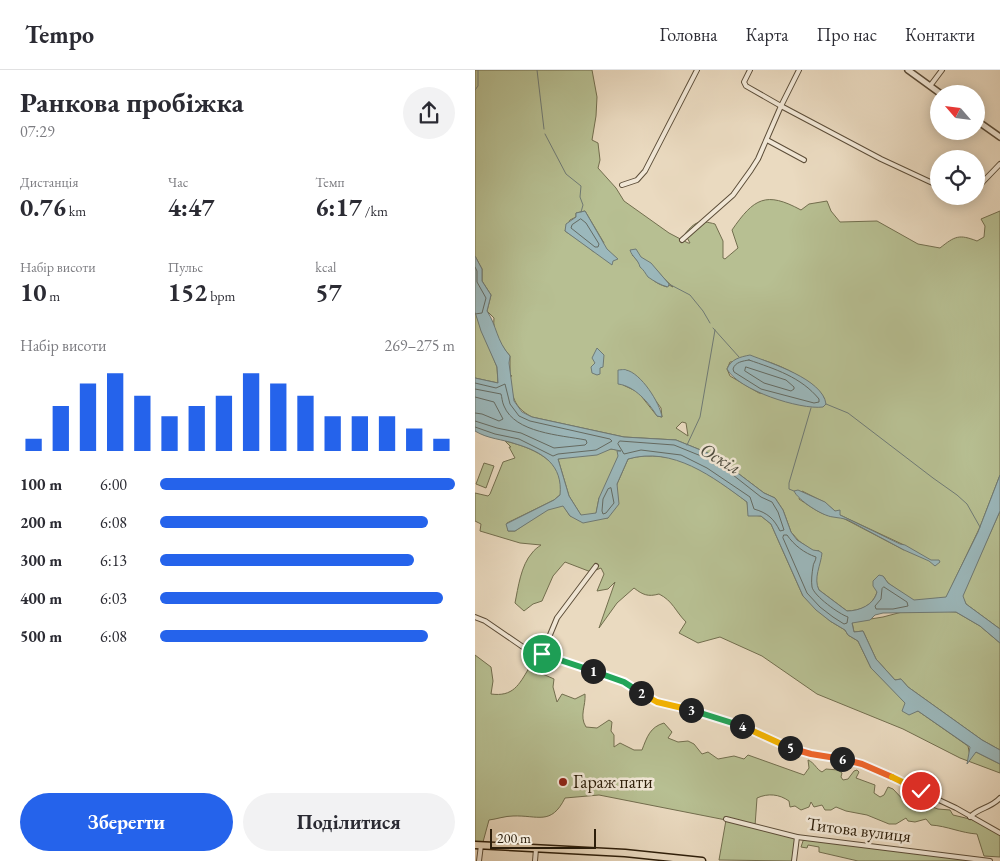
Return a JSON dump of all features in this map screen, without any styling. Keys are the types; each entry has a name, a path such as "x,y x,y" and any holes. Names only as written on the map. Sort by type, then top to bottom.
{"main road":[{"path":"478,845 625,854 701,861"}],"street":[{"path":"622,185 637,180 645,171 697,70"},
{"path":"750,70 744,82 745,84 781,106 881,159 930,182"},
{"path":"682,240 733,195 755,164 799,70"},
{"path":"908,70 930,86"},
{"path":"931,85 942,70"},
{"path":"985,126 1000,137"},
{"path":"767,140 804,160"},
{"path":"985,180 1000,164"},
{"path":"542,654 557,618 596,566"},
{"path":"475,617 485,621 523,647 624,682 657,702 694,710 734,722 793,749 862,764 956,808 1000,833"},
{"path":"970,817 974,812 995,803 1000,798"},
{"name":"Титова вулиця","path":"726,819 797,837 959,859 990,861"},
{"path":"794,861 797,837"},
{"path":"478,845 479,861"},
{"path":"535,861 536,848"}],"green space":[{"path":"475,70 592,70 597,97 592,140 598,143 600,160 598,168 616,188 624,201 669,233 688,243 690,243 685,234 692,226 702,222 715,224 723,241 723,258 725,259 738,248 732,230 747,211 762,201 779,201 801,210 809,204 827,201 831,211 840,222 877,221 918,244 940,248 957,237 966,237 977,241 984,237 985,226 981,219 1000,211 1000,475 980,527 946,598 913,601 888,583 883,576 875,596 868,605 856,610 847,611 819,590 798,552 819,551 813,551 799,541 791,532 783,510 775,498 764,493 708,453 676,440 624,437 532,417 526,413 517,405 513,395 510,376 512,376 510,375 510,356 498,338 494,328 494,318 487,311 491,295 482,281 482,269 475,256","holes":["585,211 604,243 594,252 565,231 570,220 576,217 576,213","632,255 650,264 673,287 669,285 667,287 650,278","763,360 797,375 825,399 759,393 730,376 727,369 730,362","638,377 661,408 662,417 657,416 638,392 623,385","682,422 686,423 688,436 676,428","802,491 824,502 840,515 904,545 904,550 839,516 829,516 799,499"]},
{"path":"475,312 497,367 498,383 475,378"},
{"path":"505,441 530,449 545,458 557,470 561,484 561,494 554,500 507,523 508,531 515,531 547,509 563,505 570,516 608,518 617,484 628,459 634,457 653,456 678,459 714,478 747,502 748,508 753,515 761,516 771,524 803,596 830,621 858,641 871,668 902,699 912,712 918,711 968,746 970,756 976,752 1000,764 1000,773 960,758 903,729 817,694 762,656 720,637 698,643 679,633 686,622 671,603 659,594 646,595 634,588 617,603 599,628 615,582 608,589 597,591 604,574 601,568 591,572 565,562 553,576 542,601 533,604 524,611 515,603 521,577 528,558 541,545 520,543 480,531 481,524 475,521 475,493 488,496 503,462 515,458 509,447 511,447"},
{"path":"611,449 624,451 619,456 604,492 599,498 596,514 582,517 569,496 558,459"},
{"path":"484,463 494,466 486,488 476,484"},
{"path":"1000,511 1000,629 966,604 962,596"},
{"path":"902,612 956,612 980,626 1000,643 1000,750 982,740 908,687 901,679 895,680 876,659 863,631 854,632 852,622"},
{"path":"475,655 491,667 493,681 491,694 510,692 529,668 554,679 553,687 557,702 562,694 575,699 585,694 583,719 586,727 597,728 609,720 612,722 611,731 614,735 614,747 620,743 634,750 642,750 652,730 664,723 672,732 668,738 678,742 688,741 694,744 702,754 708,752 718,759 734,756 744,759 748,755 804,775 809,768 808,760 822,772 826,769 838,770 842,773 841,777 843,780 848,779 857,770 859,772 856,778 875,785 874,793 880,797 884,795 888,787 893,789 909,806 921,809 924,804 938,809 950,810 953,815 974,820 1000,833 1000,857 984,856 977,834 931,825 926,819 915,822 908,821 906,818 896,824 889,824 867,815 836,807 831,810 825,810 822,805 814,807 811,802 809,807 801,810 795,806 790,807 789,801 785,799 769,795 757,798 755,826 795,838 792,861 719,860 726,820 599,795 565,798 560,807 549,816 510,816 489,820 483,842 475,846"},
{"path":"804,838 990,861 858,861 819,852 819,847 808,845 807,848 801,847"}],"water":[{"path":"585,211 607,249 618,259 613,261 612,265 565,231 566,224 576,217 576,213"},
{"path":"636,249 641,257 651,263 669,284 668,287 648,277 630,250"},
{"path":"475,256 482,269 482,281 491,295 487,311 505,350 510,356 509,363 514,401 522,412 532,417 624,437 676,440 708,453 764,493 775,498 783,510 791,532 797,540 822,553 817,576 819,590 847,611 861,608 873,600 877,592 873,586 873,581 879,575 883,576 888,583 914,600 946,597 978,532 1000,475 1000,511 963,596 966,604 1000,629 1000,643 980,626 956,612 883,613 875,615 870,620 852,623 854,632 863,631 876,659 895,680 901,679 908,687 982,740 1000,750 1000,764 976,752 967,764 970,747 918,711 909,715 902,711 905,703 871,668 858,641 816,610 803,596 771,524 761,516 748,516 747,502 692,466 661,457 645,456 628,459 617,484 619,504 608,518 583,523 570,516 563,506 548,510 515,531 508,531 506,524 554,500 560,495 560,485 555,468 543,456 526,447 485,436 475,431 475,378 498,383 497,367 475,312","holes":["611,449 621,451 617,451 618,456 599,498 596,513 581,515 569,496 558,459 597,455"]},
{"path":"597,348 604,355 603,367 600,368 600,374 597,375 592,373 591,367 595,363 592,358"},
{"path":"750,355 782,367 806,380 823,395 826,404 823,407 813,407 785,402 743,384 733,377 727,369 733,361"},
{"path":"618,370 632,372 643,382 658,404 662,417 657,416 646,401 636,392 624,385 618,384"},
{"path":"798,490 825,502 835,511 840,510 840,515 905,545 931,560 939,560 940,562 935,566 929,561 848,520 823,514 800,499 794,491"}],"waterway":[{"path":"475,90 478,86 478,70"},
{"path":"537,70 544,129"},
{"path":"545,134 566,174 581,186 580,197 583,205 581,212"},
{"path":"669,284 690,295 710,323"},
{"path":"713,328 739,357"},
{"path":"687,445 700,417 715,330"},
{"path":"826,404 848,413 957,495 967,504 980,527"},
{"path":"794,491 789,489 789,483 811,408"}],"place":[{"name":"Гараж пати","path":"563,782"}],"route":[{"path":"542,654 624,682 657,702 677,708 694,710 734,722 793,749 862,764 921,791"}],"water label":[{"name":"Оскіл","path":"721,458"}]}
